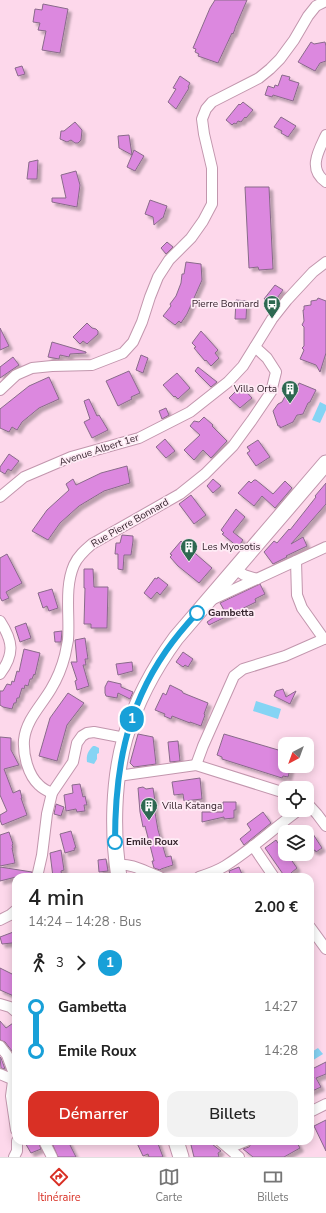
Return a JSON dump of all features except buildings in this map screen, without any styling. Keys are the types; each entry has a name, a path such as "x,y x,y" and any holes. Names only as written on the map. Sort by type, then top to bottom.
{"main road":[{"path":"118,871 115,824 118,776 125,738 137,705 154,670 176,638 326,463"},
{"path":"177,1145 181,1157"}],"street":[{"path":"0,390 16,375 32,368 92,365 123,353 133,342 142,322 158,277 170,260 191,238 203,221 212,204 212,168 202,119 206,109 212,102 259,78 270,69 280,59 316,6 326,0"},
{"path":"326,135 316,159 315,166 322,179 326,182"},
{"name":"Avenue Albert 1er","path":"0,497 24,477 30,474 71,457 139,438 190,412 228,382 243,366 272,319 287,300 313,272 326,262"},
{"name":"Rue Pierre Bonnard","path":"52,794 38,784 33,777 24,752 24,740 31,718 50,689 64,658 68,640 70,577 75,564 82,552 92,544 180,494 205,474 233,446 271,392 276,372 268,358 255,347"},
{"path":"206,603 326,547"},
{"path":"196,765 234,676 243,669 285,656 325,638 302,608 297,595 296,561"},
{"path":"236,569 244,575 257,579"},
{"path":"0,621 9,638 11,648 10,657 0,674"},
{"path":"38,873 42,855 47,814 52,794 73,762 77,743 82,736 87,733 94,732 125,738"},
{"path":"118,776 196,765 278,791"},
{"path":"314,812 326,826"},
{"path":"210,873 225,866 291,817"},
{"path":"253,846 271,873"},
{"path":"118,871 126,864 151,873"},
{"path":"0,920 12,913"},
{"path":"314,932 326,949"},
{"path":"0,1004 12,1009"},
{"path":"0,1046 7,1055 12,1066"},
{"path":"0,1074 12,1080"},
{"path":"12,1092 12,1103"},
{"path":"314,1110 326,1104"},
{"path":"14,1157 18,1151 18,1145"},
{"path":"46,1145 52,1157"},
{"path":"225,1145 239,1157"},
{"path":"229,1148 236,1145"}],"water":[{"path":"320,402 326,405 326,410 320,423 312,420"},
{"path":"256,701 281,709 278,719 253,711"},
{"path":"93,746 99,748 99,753 97,754 97,759 94,764 87,762 88,753"},
{"path":"318,1048 323,1054 314,1060 314,1050"}],"bus line":[{"name":"1","path":"115,842 118,776 125,738 137,705 154,670 176,638 197,613"}],"place":[{"name":"Pierre Bonnard","path":"272,319"},
{"name":"Villa Orta","path":"290,404"},
{"name":"Les Myosotis","path":"189,562"},
{"name":"Gambetta","path":"197,613"},
{"name":"Villa Katanga","path":"149,821"},
{"name":"Emile Roux","path":"115,842"}]}
